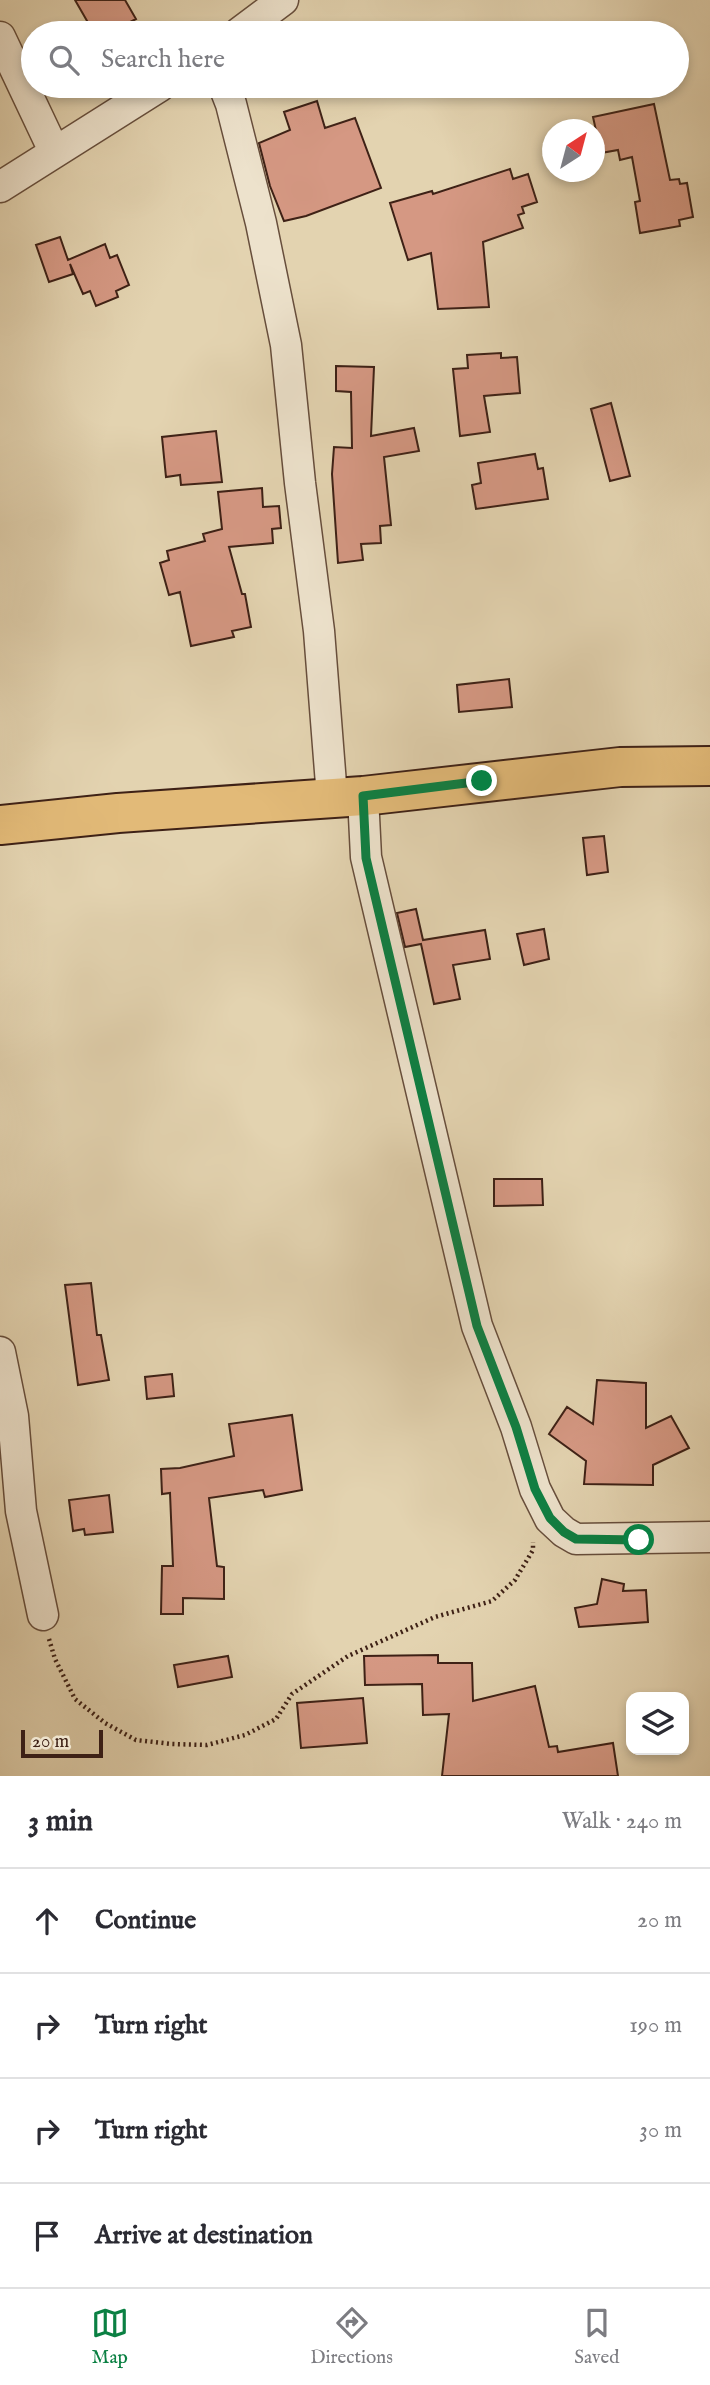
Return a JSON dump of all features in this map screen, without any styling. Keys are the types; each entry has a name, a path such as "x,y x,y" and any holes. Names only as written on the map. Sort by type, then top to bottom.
{"main road":[{"path":"0,825 118,813 347,797 620,767 710,766"}],"street":[{"path":"255,21 283,0"},
{"path":"0,37 21,81"},
{"path":"29,98 54,151"},
{"path":"0,187 140,98"},
{"path":"229,98 261,223 286,345 319,631 347,797 366,858 477,1326 516,1427 535,1489 550,1518 564,1532 576,1539 710,1537"},
{"path":"0,1352 13,1416 21,1511 43,1615"}],"path":[{"path":"43,1615 55,1659 75,1699 104,1723 136,1740 207,1745 245,1735 276,1719 292,1694 348,1656 435,1617 492,1601 515,1580 533,1550 533,1538"}],"building":[{"path":"75,0 125,0 136,19 132,21 87,21"},
{"path":"317,101 325,128 355,118 381,188 306,216 284,221 270,186 259,143 290,130 284,112"},
{"path":"654,104 670,180 679,179 680,184 687,183 693,217 679,220 680,226 640,233 635,202 640,201 632,157 620,160 618,150 605,152 605,119 593,117"},
{"path":"510,169 513,179 528,174 537,202 522,207 524,213 518,215 523,228 483,242 489,307 438,309 431,253 408,260 390,203 432,191 433,194"},
{"path":"60,237 68,260 105,244 110,258 117,255 129,285 116,291 118,297 96,306 90,291 83,294 70,264 73,274 49,282 36,245"},
{"path":"501,353 501,358 517,357 520,393 484,396 490,432 460,436 453,369 468,368 467,355"},
{"path":"336,366 374,367 371,436 414,428 419,451 384,457 391,525 380,526 381,543 361,544 363,560 338,563 332,474 334,447 352,448 351,392 336,391"},
{"path":"611,403 630,476 610,481 591,409"},
{"path":"216,431 222,482 181,485 180,475 166,477 162,437"},
{"path":"535,454 538,469 543,468 548,499 476,509 472,485 481,483 478,463"},
{"path":"262,488 263,507 279,506 281,528 272,529 273,543 229,547 242,594 245,594 251,627 232,631 234,637 191,646 180,592 169,595 160,563 169,560 167,551 205,541 203,534 222,529 218,492"},
{"path":"509,679 512,707 459,712 457,685"},
{"path":"604,836 608,872 587,875 583,838"},
{"path":"416,909 423,940 485,930 490,959 453,965 460,999 434,1004 421,944 405,947 397,913"},
{"path":"544,929 549,959 524,965 517,934"},
{"path":"494,1179 542,1179 543,1205 494,1206"},
{"path":"91,1283 97,1335 101,1335 109,1380 78,1385 65,1285"},
{"path":"172,1374 174,1396 147,1399 145,1377"},
{"path":"597,1380 646,1383 646,1428 671,1416 689,1448 653,1465 653,1485 584,1484 586,1461 549,1434 567,1407 593,1424"},
{"path":"292,1415 302,1490 265,1497 263,1490 209,1498 217,1566 224,1567 224,1599 183,1598 183,1614 161,1614 162,1566 173,1566 170,1493 162,1494 161,1469 180,1468 234,1456 229,1424"},
{"path":"109,1495 113,1532 85,1535 84,1529 73,1531 69,1500"},
{"path":"602,1579 624,1584 623,1591 646,1590 648,1622 579,1627 575,1608 597,1604"},
{"path":"438,1655 438,1663 472,1663 473,1701 535,1686 549,1747 557,1746 558,1752 613,1743 618,1776 442,1776 449,1714 423,1715 422,1684 365,1685 364,1656"},
{"path":"228,1656 232,1677 178,1687 174,1665"},
{"path":"363,1698 367,1743 301,1748 297,1703"}],"route":[{"path":"482,781 363,796 366,858 477,1326 516,1427 535,1489 550,1518 576,1539 639,1540"}]}
